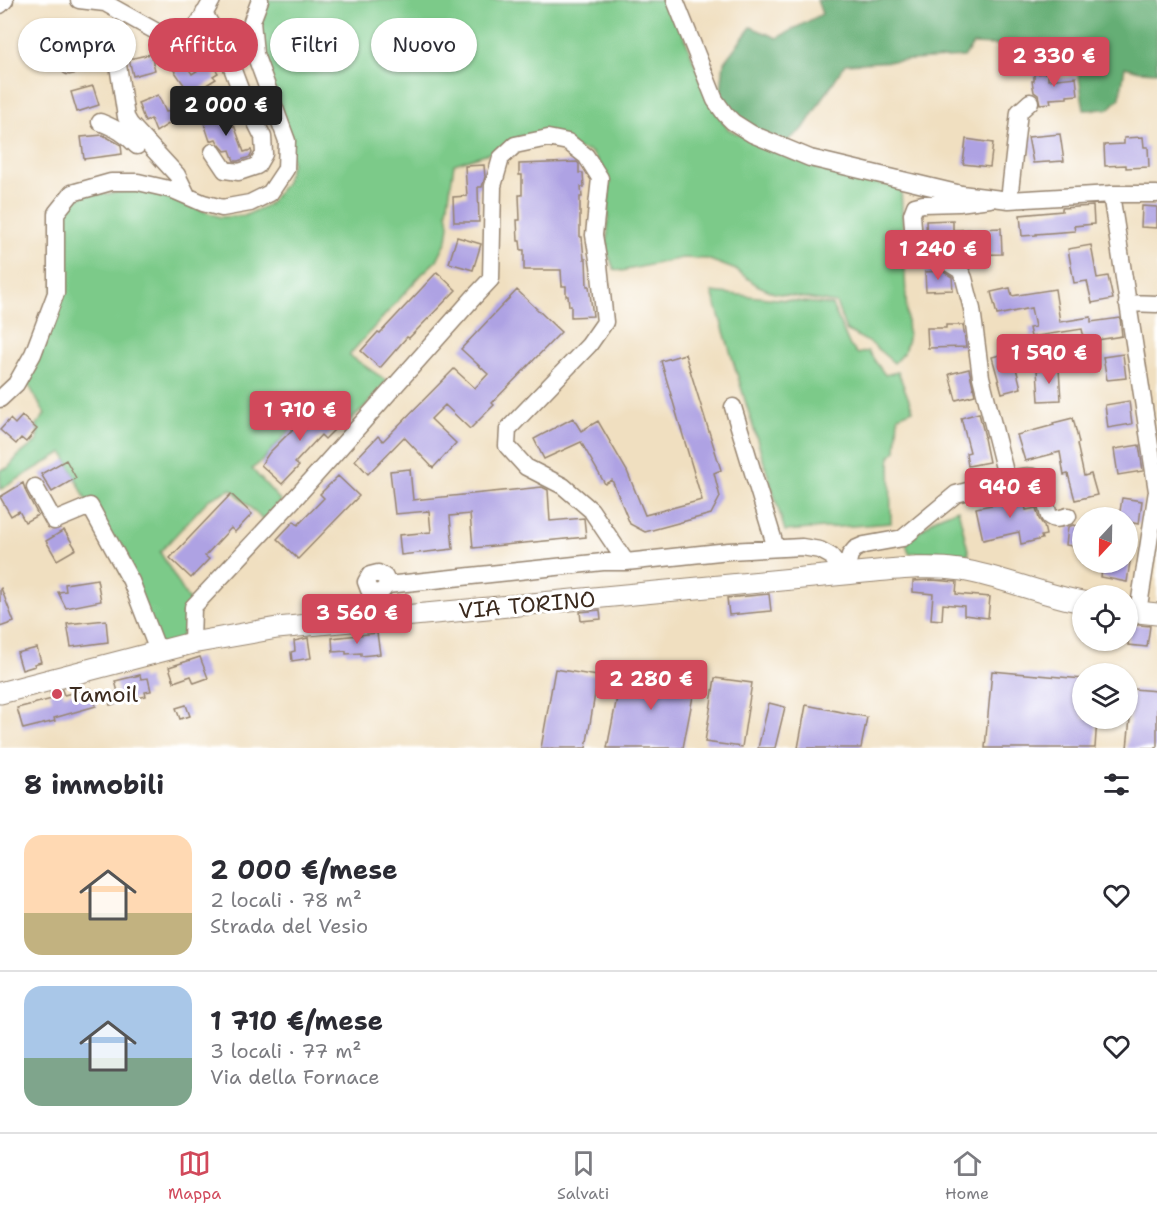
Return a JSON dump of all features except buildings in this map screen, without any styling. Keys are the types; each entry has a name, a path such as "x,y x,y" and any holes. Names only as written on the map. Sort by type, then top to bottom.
{"main road":[{"name":"VIA TORINO","path":"0,693 192,643 276,628 845,574 918,568 955,569 1072,599"}],"street":[{"path":"0,5 5,0"},
{"path":"79,0 105,3 173,39 187,35 195,28 208,7"},
{"path":"0,399 16,384 33,354 56,293 56,213 72,193 111,182 138,182 180,192 203,203 222,208 250,203 270,193 286,169 287,141 255,54 252,21 260,0"},
{"path":"675,0 716,100 725,114 752,134 810,158 990,199 1157,194"},
{"path":"208,7 243,97 263,138 264,154 257,166 239,172 225,170 213,152"},
{"path":"119,72 126,117 177,175 180,192"},
{"path":"1009,200 1018,112 1030,102"},
{"path":"100,122 116,128 128,137 180,192"},
{"path":"192,643 193,608 297,496 491,279 492,186 501,158 515,145 548,138 568,142 586,156 600,178 594,235 605,322 588,345 508,429 507,446 526,467 563,486 591,510 626,562"},
{"path":"1111,194 1157,491 1141,612"},
{"path":"990,199 923,204 915,206 912,214 914,241 917,246 960,270 964,278 972,309 981,377 1007,480"},
{"path":"1128,303 1157,304"},
{"path":"733,407 776,548"},
{"path":"845,574 850,555 855,549 903,538 956,494 1007,480 1038,477 1041,480 1049,516 1057,519 1068,516"},
{"path":"35,487 54,521 90,506 132,581 155,643 164,650"},
{"path":"387,585 603,562 802,547 820,550 831,556 845,574"}],"green space":[{"path":"269,0 670,0 710,103 728,129 771,151 833,174 901,188 908,339 904,352 894,363 872,344 846,330 836,303 774,293 757,285 736,270 707,259 682,258 622,271 614,269 607,251 609,186 603,168 591,152 521,136 495,151 454,164 447,211 449,225 447,240 437,260 349,355 387,381 363,409 348,422 321,401 295,424 252,469 281,501 263,520 231,489 208,500 160,552 193,607 178,647 155,643 63,452 0,490 0,470 8,468 18,456 37,441 36,424 45,414 26,380 46,344 62,218 71,202 89,193 107,194 131,190 160,195 220,217 244,216 268,205 285,184 292,162 259,49 258,28 262,10"},
{"path":"817,0 1157,0 1157,72 1125,67 1120,98 1109,109 1084,110 1078,71 1063,48 973,44 964,57 845,64 803,129 787,141 754,130 720,101 724,62 751,27 777,38 822,14"},
{"path":"712,292 832,305 850,346 858,354 868,351 885,375 898,372 913,410 898,416 896,451 890,456 891,523 785,531"},
{"path":"958,509 969,554 909,553 906,543 936,518"}],"place":[{"name":"Tamoil","path":"57,694"}]}
